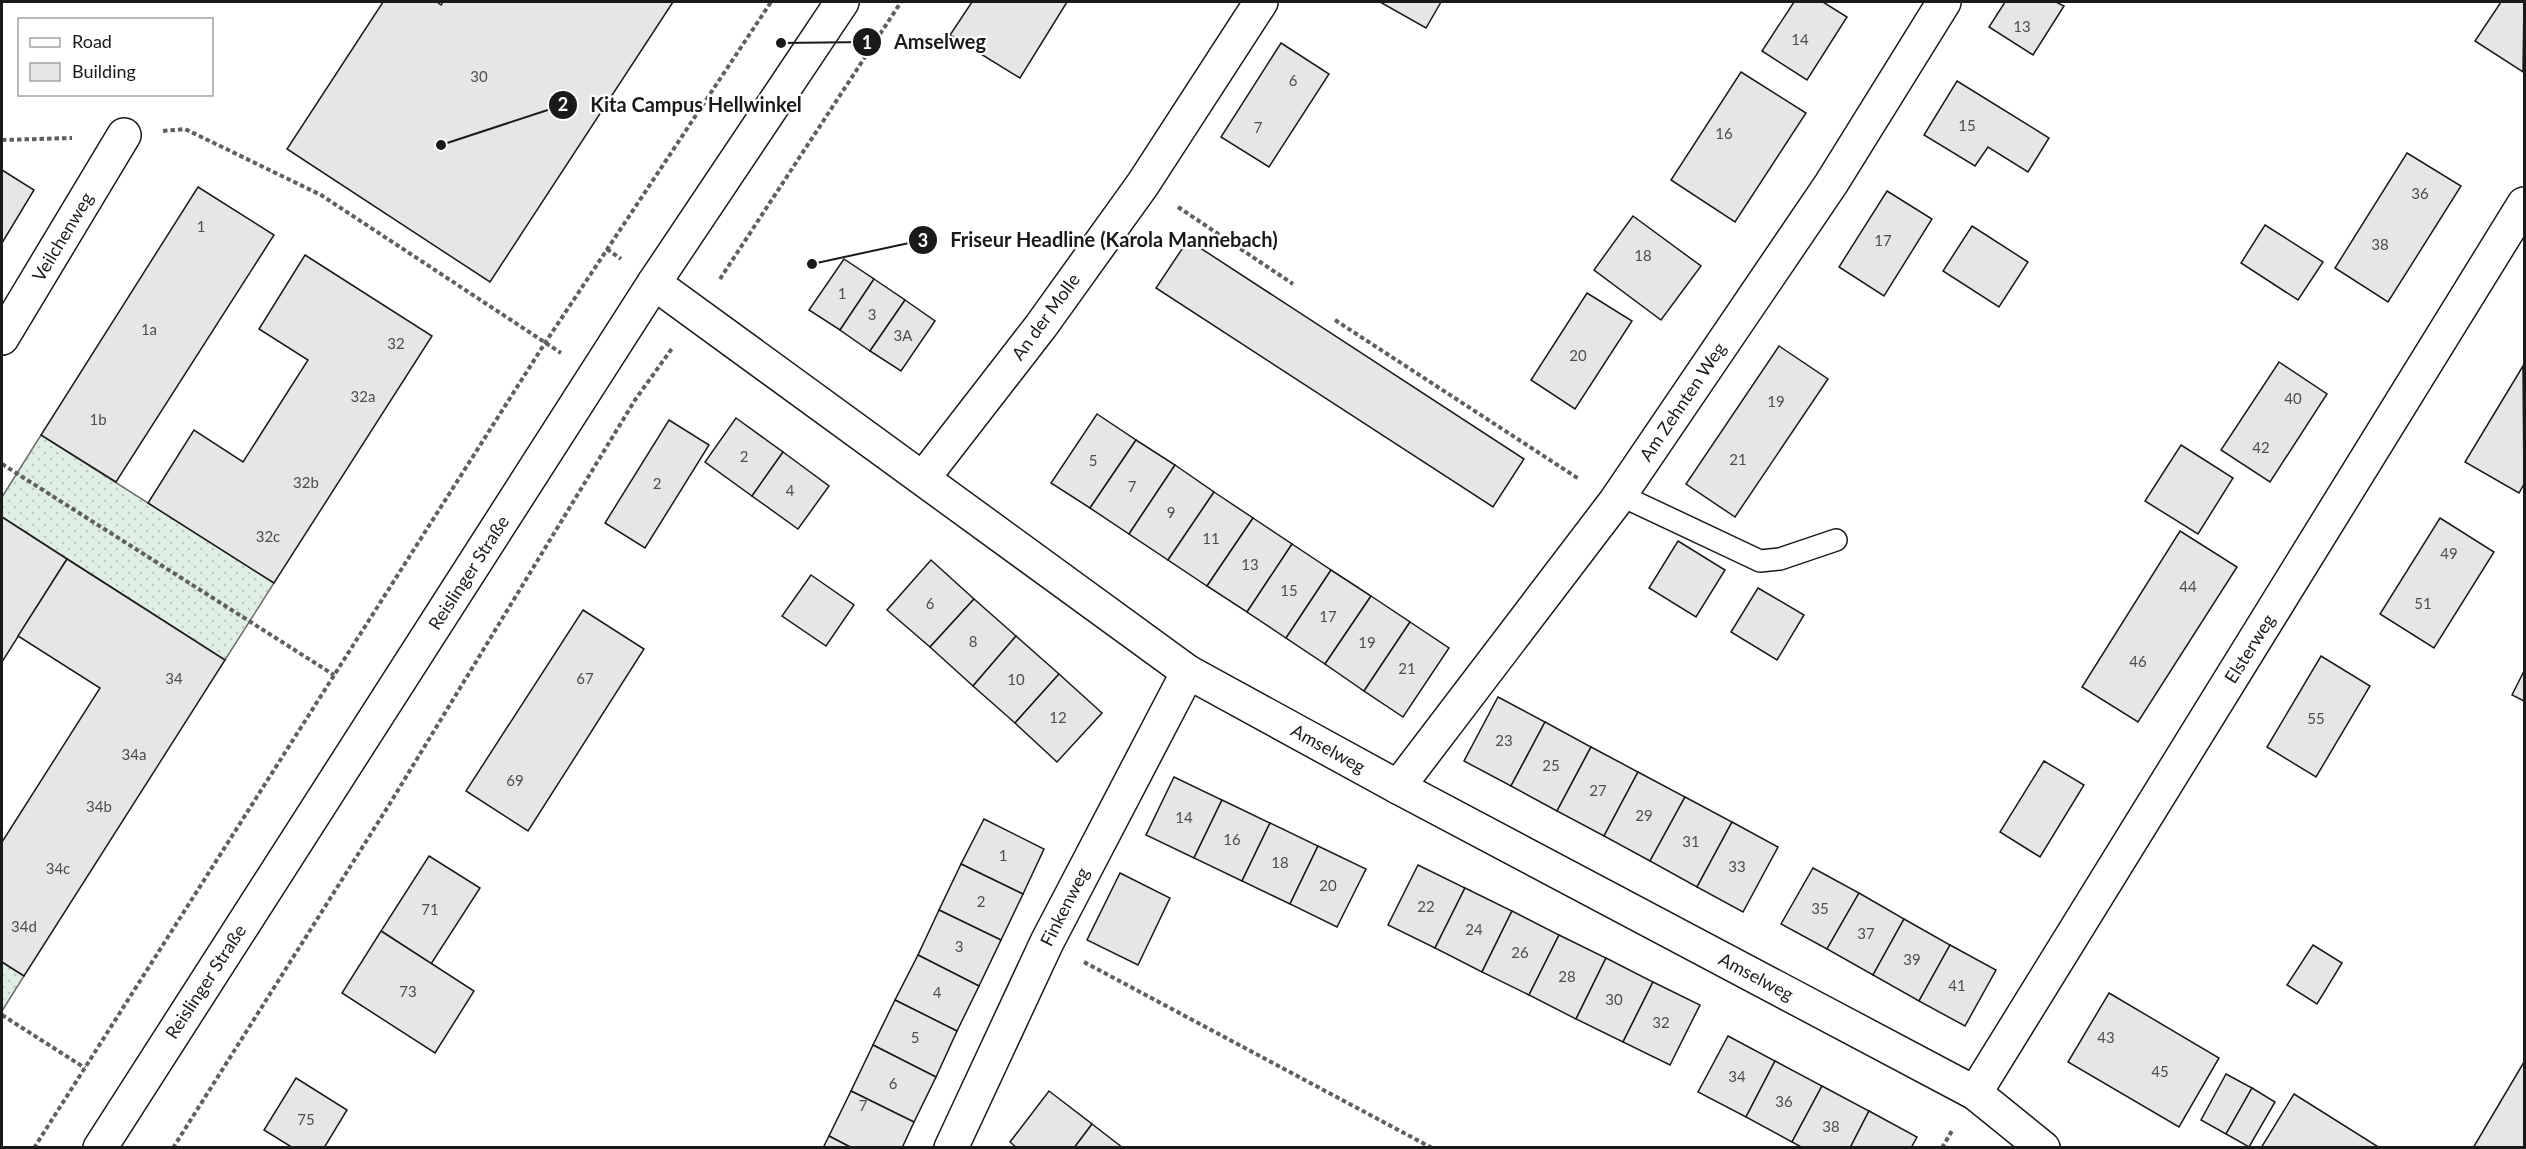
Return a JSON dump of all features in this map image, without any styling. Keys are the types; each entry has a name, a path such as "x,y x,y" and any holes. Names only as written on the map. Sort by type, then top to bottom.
{"street":[{"name":"Reislinger Straße","path":"100,1148 654,283 842,2"},
{"name":"An der Molle","path":"924,477 1041,326 1143,184 1261,2"},
{"name":"Am Zehnten Weg","path":"1398,787 1617,499 1831,184 1944,2"},
{"name":"Veilchenweg","path":"2,338 124,135"},
{"name":"Elsterweg","path":"1975,1093 2524,204"},
{"name":"Amselweg","path":"654,283 924,477 1188,672 1398,787 1975,1093 2043,1148"},
{"name":"Finkenweg","path":"951,1148 1047,942 1188,672"}],"lane":[{"path":"1617,499 1761,561 1780,559 1836,540"}],"path":[{"path":"34,1148 545,343 771,2"},
{"path":"173,1148 389,805 635,400 698,313 901,2"},
{"path":"2,140 124,135 185,129 321,195 635,400"},
{"path":"1143,184 1293,284"},
{"path":"1335,320 1617,499"},
{"path":"2,464 334,675"},
{"path":"1047,942 1432,1148"},
{"path":"2,1015 85,1068"}],"green space":[{"path":"41,435 274,583 225,660 2,517 2,497"},
{"path":"2,962 24,976 2,1011"}],"building":[{"path":"383,2 437,2 441,5 443,2 673,2 490,282 287,149"},
{"path":"972,2 1067,2 1020,78 950,35"},
{"path":"1380,2 1441,2 1426,28"},
{"path":"1794,2 1823,2 1847,17 1807,80 1762,51"},
{"path":"2005,2 2056,2 2064,6 2033,55 1989,27"},
{"path":"2501,2 2524,2 2523,72 2475,41"},
{"path":"1281,43 1329,74 1269,167 1221,137"},
{"path":"1741,72 1806,113 1735,222 1671,180"},
{"path":"1957,81 2049,138 2028,172 1988,147 1975,166 1924,135"},
{"path":"2407,153 2461,186 2388,302 2335,268"},
{"path":"2,170 34,190 2,243"},
{"path":"198,187 274,235 116,482 41,435"},
{"path":"1887,191 1932,219 1884,296 1839,267"},
{"path":"1633,216 1701,266 1661,320 1594,270"},
{"path":"2265,225 2323,262 2298,300 2241,263"},
{"path":"1972,226 2028,262 1999,307 1943,271"},
{"path":"1188,240 1524,459 1493,507 1156,288"},
{"path":"305,255 432,336 274,583 148,503 194,430 243,462 308,360 259,329"},
{"path":"844,259 874,279 840,330 809,310"},
{"path":"874,279 905,300 870,351 840,330"},
{"path":"1587,293 1632,321 1575,409 1531,380"},
{"path":"905,300 935,321 901,371 870,351"},
{"path":"1779,346 1828,379 1735,517 1686,484"},
{"path":"2279,362 2327,394 2270,482 2221,450"},
{"path":"2523,366 2524,484 2519,493 2465,462"},
{"path":"1097,414 1136,440 1090,508 1051,483"},
{"path":"736,418 783,452 752,496 705,462"},
{"path":"669,420 709,445 645,548 605,523"},
{"path":"1136,440 1175,465 1129,534 1090,508"},
{"path":"2181,445 2233,478 2198,534 2145,501"},
{"path":"783,452 829,486 798,529 752,496"},
{"path":"1175,465 1214,492 1168,560 1129,534"},
{"path":"1214,492 1253,518 1207,586 1168,560"},
{"path":"2,517 67,559 2,662"},
{"path":"1253,518 1292,544 1247,612 1207,586"},
{"path":"2440,518 2494,552 2434,648 2380,614"},
{"path":"2180,531 2237,567 2138,722 2082,687"},
{"path":"1678,541 1725,570 1696,617 1649,588"},
{"path":"1292,544 1331,570 1286,638 1247,612"},
{"path":"67,559 225,660 24,976 2,962 2,842 100,688 18,636"},
{"path":"931,560 974,599 930,647 887,610"},
{"path":"1331,570 1371,596 1325,664 1286,638"},
{"path":"811,575 854,605 826,646 782,616"},
{"path":"1758,588 1804,615 1777,660 1731,632"},
{"path":"1371,596 1410,622 1364,691 1325,664"},
{"path":"974,599 1016,636 973,686 930,647"},
{"path":"583,610 644,649 528,831 466,791"},
{"path":"1410,622 1449,648 1403,717 1364,691"},
{"path":"1016,636 1059,674 1015,723 973,686"},
{"path":"2321,656 2370,686 2316,777 2267,747"},
{"path":"2524,671 2524,701 2512,695"},
{"path":"1059,674 1102,713 1057,762 1015,723"},
{"path":"1498,697 1545,722 1511,786 1464,761"},
{"path":"1545,722 1591,747 1557,811 1511,786"},
{"path":"1591,747 1638,772 1604,836 1557,811"},
{"path":"2044,761 2084,785 2040,857 2000,832"},
{"path":"1638,772 1685,797 1650,861 1604,836"},
{"path":"1174,777 1222,800 1194,858 1146,835"},
{"path":"1685,797 1732,822 1697,887 1650,861"},
{"path":"1222,800 1270,823 1242,881 1194,858"},
{"path":"984,819 1044,849 1023,894 961,864"},
{"path":"1732,822 1778,847 1743,912 1697,887"},
{"path":"1270,823 1318,846 1290,904 1242,881"},
{"path":"1318,846 1366,869 1337,927 1290,904"},
{"path":"429,856 480,888 431,964 381,931"},
{"path":"961,864 1023,894 1001,940 939,910"},
{"path":"1418,865 1465,888 1435,948 1388,925"},
{"path":"1813,868 1859,893 1827,949 1781,924"},
{"path":"1120,873 1170,898 1138,965 1087,940"},
{"path":"1465,888 1512,911 1482,972 1435,948"},
{"path":"1859,893 1904,919 1873,975 1827,949"},
{"path":"939,910 1001,940 979,986 918,955"},
{"path":"1512,911 1559,935 1529,995 1482,972"},
{"path":"1904,919 1950,945 1919,1001 1873,975"},
{"path":"381,931 474,991 435,1053 342,993"},
{"path":"1559,935 1606,958 1576,1019 1529,995"},
{"path":"1950,945 1996,970 1965,1026 1919,1001"},
{"path":"2313,945 2342,963 2317,1004 2287,985"},
{"path":"918,955 979,986 957,1031 895,1000"},
{"path":"1606,958 1653,982 1623,1042 1576,1019"},
{"path":"1653,982 1700,1005 1670,1065 1623,1042"},
{"path":"2109,993 2219,1058 2179,1127 2068,1062"},
{"path":"895,1000 957,1031 936,1077 873,1045"},
{"path":"1728,1036 1775,1061 1746,1117 1698,1092"},
{"path":"873,1045 936,1077 914,1122 851,1091"},
{"path":"1775,1061 1822,1086 1792,1142 1746,1117"},
{"path":"2524,1062 2524,1148 2473,1148"},
{"path":"2226,1074 2252,1088 2226,1134 2201,1120"},
{"path":"296,1078 347,1110 324,1148 293,1148 264,1130"},
{"path":"1822,1086 1869,1111 1850,1148 1803,1148 1792,1142"},
{"path":"2252,1088 2275,1102 2249,1147 2226,1134"},
{"path":"851,1091 914,1122 902,1148 852,1148 829,1136"},
{"path":"1049,1091 1092,1124 1074,1148 1017,1148 1010,1142"},
{"path":"2294,1094 2380,1148 2261,1148"},
{"path":"1869,1111 1917,1137 1911,1148 1850,1148"},
{"path":"1092,1124 1123,1148 1074,1148"},
{"path":"829,1136 852,1148 823,1148"}],"place":[{"name":"Amselweg","path":"781,43"},
{"name":"Kita Campus Hellwinkel","path":"441,145"},
{"name":"Friseur Headline (Karola Mannebach)","path":"812,264"}]}
